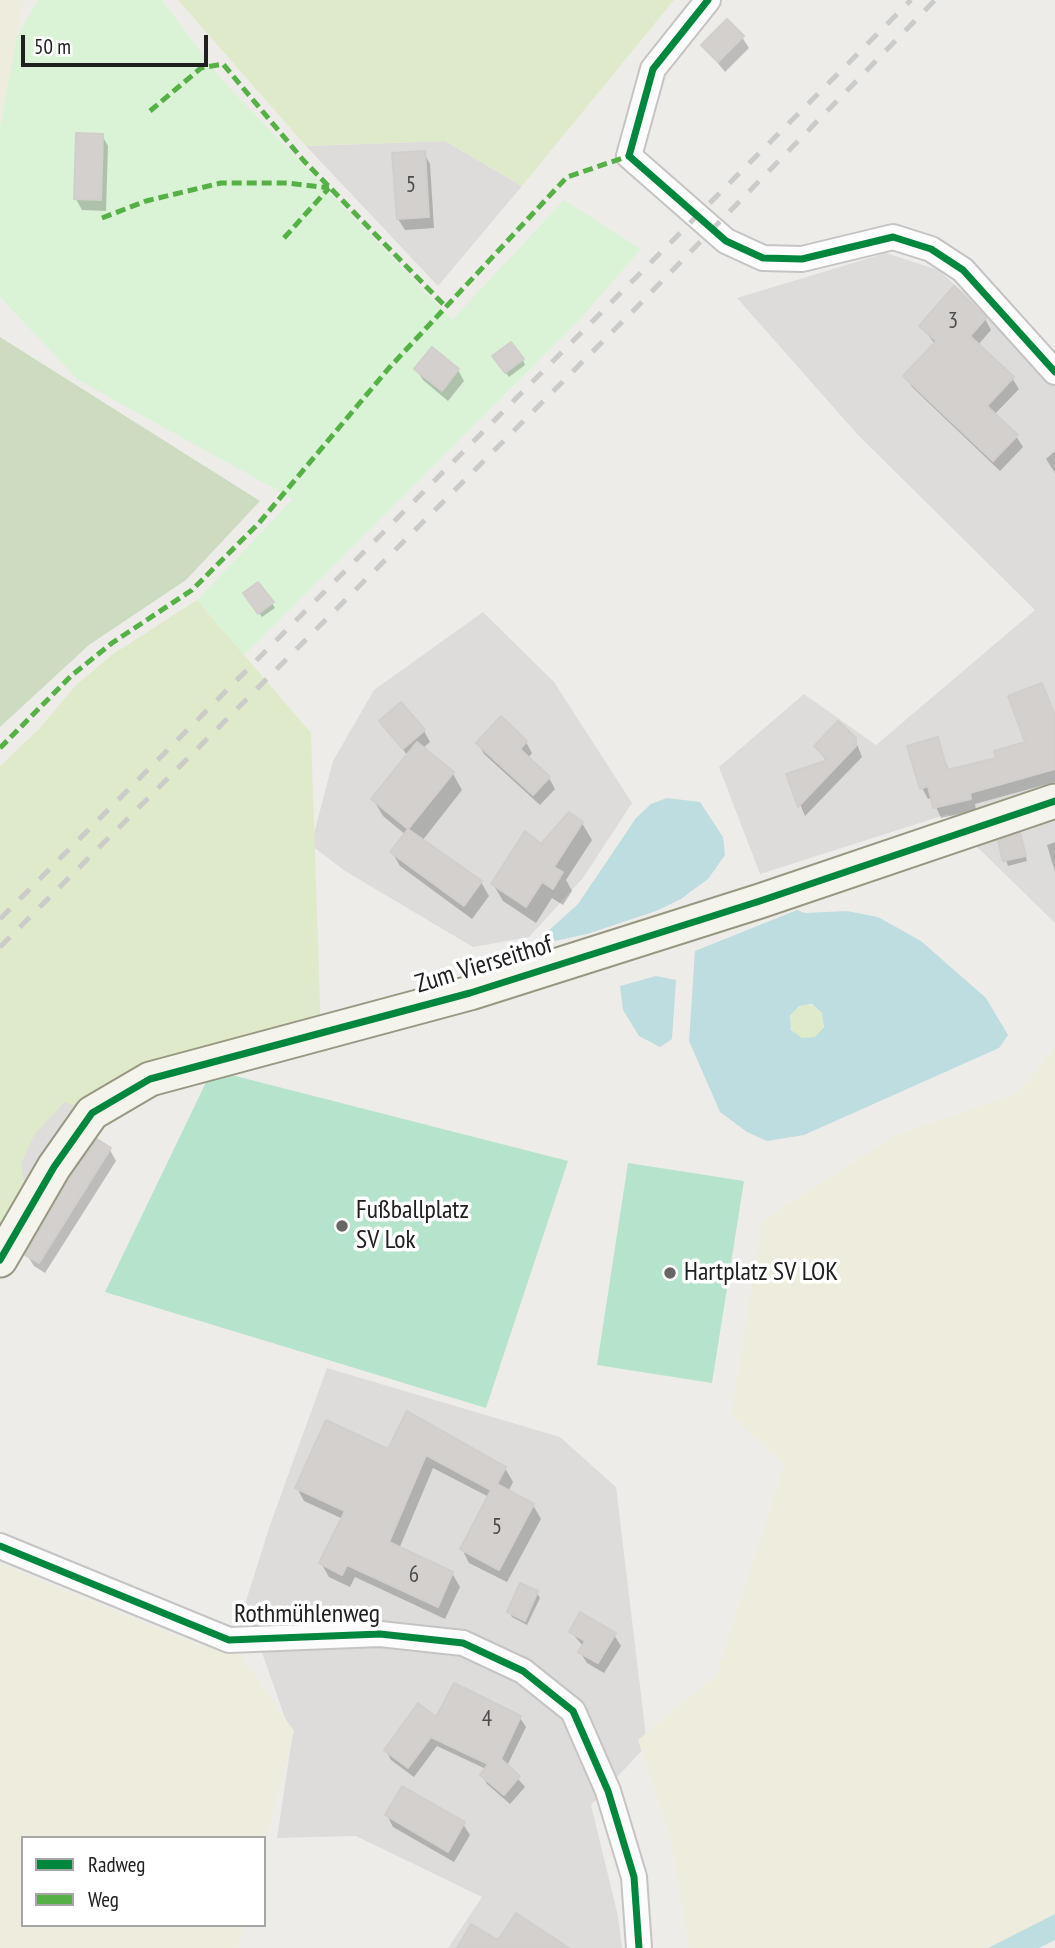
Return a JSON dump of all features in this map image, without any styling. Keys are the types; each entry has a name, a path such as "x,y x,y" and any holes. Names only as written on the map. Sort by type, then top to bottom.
{"street":[{"path":"708,0 653,69 629,156 726,241 763,258 802,258 893,237 931,249 963,270 1055,372"},
{"name":"Zum Vierseithof","path":"0,1260 54,1167 92,1113 150,1079 470,993 760,901 1055,801"},
{"name":"Rothmühlenweg","path":"0,1546 229,1640 394,1636 463,1643 523,1671 573,1711 608,1791 634,1877 639,1948"}],"shaded area":[{"path":"0,0 24,0 0,128"},
{"path":"445,141 522,186 438,286 306,146"},
{"path":"886,253 938,270 1004,327 1055,387 1055,923 972,842 948,814 760,874 719,767 804,694 876,745 1035,610 858,435 737,298"},
{"path":"483,612 554,682 632,803 583,878 529,937 473,947 345,871 311,845 333,761 374,690"},
{"path":"1055,1046 1055,1914 988,1948 689,1948 670,1836 638,1740 716,1675 784,1465 731,1415 762,1221 895,1135 1018,1093"},
{"path":"65,1102 92,1113 41,1190 24,1182 21,1164 34,1135"},
{"path":"327,1368 560,1437 616,1487 647,1745 591,1805 618,1916 622,1948 448,1948 482,1897 356,1836 277,1838 292,1738 245,1604 270,1525"},
{"path":"0,1564 201,1646 237,1650 294,1731 266,1839 266,1836 21,1836 21,1927 243,1927 238,1948 0,1948"}],"green space":[{"path":"38,0 162,0 222,80 452,320 564,200 641,249 581,318 244,655 197,600 293,499 78,380 0,297 0,128 17,36"},
{"path":"178,0 674,0 522,186 445,141 306,146"},
{"path":"0,337 260,501 186,580 89,645 0,727"},
{"path":"197,600 311,733 321,1033 92,1113 0,1260 0,766 40,728 75,686 113,654"},
{"path":"807,1005 819,1010 824,1022 819,1034 807,1039 795,1034 790,1022 795,1010"},
{"name":"Fußballplatz SV Lok","path":"212,1070 568,1161 486,1408 105,1292"},
{"name":"Hartplatz SV LOK","path":"628,1163 744,1181 712,1383 597,1365"}],"water":[{"path":"667,798 700,802 723,837 725,855 708,879 681,899 656,911 587,934 541,944 537,941 578,904 636,818 651,804"},
{"path":"797,910 805,913 847,911 878,917 921,941 986,998 1008,1035 999,1048 804,1135 767,1141 747,1132 720,1112 689,1041 695,951","holes":["812,1004 822,1013 824,1027 815,1037 802,1038 791,1030 790,1016 799,1006"]},
{"path":"656,976 676,980 672,1039 660,1047 639,1036 623,1010 620,986"},
{"path":"1055,1914 1055,1940 1039,1948 988,1948"}],"building":[{"path":"727,19 744,36 718,62 701,45"},
{"path":"76,133 103,134 101,200 74,199"},
{"path":"425,151 429,217 397,219 392,153"},
{"path":"954,286 986,318 970,336 1014,377 987,406 1018,435 993,461 903,376 936,341 919,326"},
{"path":"511,342 524,359 505,373 492,356"},
{"path":"432,347 459,369 442,391 414,369"},
{"path":"258,582 274,602 258,614 243,593"},
{"path":"1042,683 1055,716 1055,769 970,793 971,799 933,808 928,786 920,789 907,746 938,737 947,770 996,758 994,751 1025,742 1008,696"},
{"path":"401,702 425,730 403,749 379,721"},
{"path":"501,716 527,741 520,749 550,777 533,795 476,743"},
{"path":"838,721 856,738 856,746 798,807 786,774 828,760 814,746"},
{"path":"417,742 454,772 408,829 371,799"},
{"path":"569,812 583,822 554,867 563,872 553,889 542,882 526,907 491,884 525,831 541,844"},
{"path":"408,829 482,881 464,906 390,852"},
{"path":"1020,833 1026,856 1003,861 998,841"},
{"path":"97,1139 111,1148 39,1263 25,1255 70,1177"},
{"path":"407,1411 506,1467 497,1484 534,1504 499,1570 460,1549 491,1490 426,1455 389,1542 453,1572 438,1607 347,1565 342,1575 319,1563 345,1511 295,1488 326,1420 388,1449"},
{"path":"520,1583 538,1591 525,1621 507,1612"},
{"path":"580,1612 616,1633 598,1663 578,1652 585,1641 569,1632"},
{"path":"454,1683 521,1716 501,1759 520,1776 504,1795 480,1775 488,1764 431,1737 408,1768 384,1750 418,1703 436,1717"},
{"path":"402,1786 465,1822 448,1852 385,1815"},
{"path":"516,1913 569,1948 457,1948 471,1924 498,1940"}],"railway":[{"path":"0,919 911,0"},
{"path":"0,947 633,311 935,0"}],"marked path":[{"path":"150,111 201,68 223,64 304,161 446,307"},
{"path":"0,748 71,676 112,643 192,590 259,523 389,368 567,177 629,156"},
{"path":"102,218 146,201 221,183 288,183 329,188"},
{"path":"284,238 329,188"}],"cycle path":[{"path":"708,0 653,69 629,156 726,241 763,258 802,259 893,237 931,249 963,270 1055,372"},
{"path":"0,1260 54,1167 92,1113 150,1079 470,993 760,901 1055,801"},
{"path":"0,1546 229,1640 380,1634 463,1643 523,1671 573,1711 608,1791 634,1877 639,1948"}],"place":[{"name":"Fußballplatz SV Lok","path":"342,1226"},
{"name":"Hartplatz SV LOK","path":"670,1273"}]}
